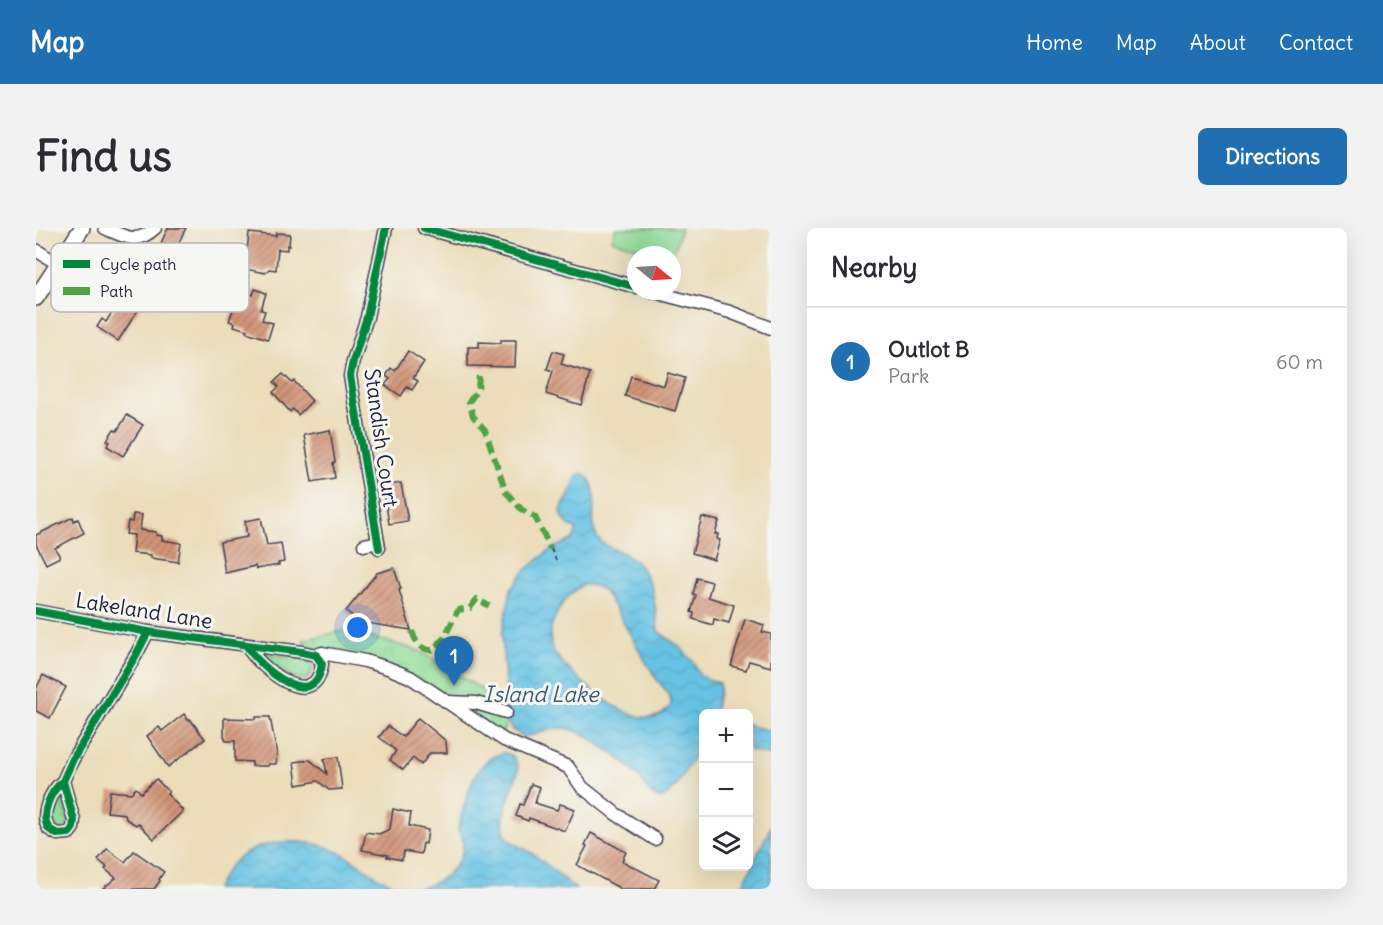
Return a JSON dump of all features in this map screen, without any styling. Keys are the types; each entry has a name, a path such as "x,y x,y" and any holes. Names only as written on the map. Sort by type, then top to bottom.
{"main road":[{"path":"72,243 82,228"},
{"path":"36,298 51,275"}],"street":[{"path":"105,228 133,239 146,237 155,228"},
{"name":"Standish Court","path":"364,545 379,545 350,376 352,361 367,317 386,228"},
{"path":"424,228 627,284"},
{"path":"36,249 51,259"},
{"path":"681,299 730,312 771,328"},
{"name":"Lakeland Lane","path":"36,611 147,632 273,647 316,655 322,653 341,656 388,668 410,678 504,740 568,767 582,787 616,814 655,839"},
{"path":"63,781 77,750 136,655 147,632"},
{"path":"246,645 253,656 286,682 297,686 308,687 315,683 321,673 322,664 316,655"},
{"path":"447,702 476,703 506,712"}],"path":[{"path":"551,549 556,560"}],"green space":[{"path":"616,228 681,228 676,246 632,246 612,240"},
{"path":"346,630 420,651 505,704 507,721 502,734 448,697 344,653 306,646 303,640"},
{"path":"260,653 306,659 313,666 311,675 306,680 291,677 262,657"},
{"path":"61,792 68,819 68,825 62,829 55,827 51,815"}],"water":[{"name":"Island Lake","path":"580,473 586,475 591,482 597,537 604,544 634,560 642,568 654,598 658,631 680,647 694,663 700,676 719,683 716,709 699,709 699,751 680,781 662,798 654,796 633,771 597,742 578,732 558,728 524,737 512,730 507,721 502,633 511,589 525,571 551,549 572,540 577,530 565,521 561,512","holes":["583,585 596,586 603,590 651,670 669,695 671,705 662,714 649,717 635,715 619,708 587,686 553,651 551,642 553,623 568,596"]},
{"path":"753,726 771,731 771,756 753,751"},
{"name":"Island Lake","path":"505,753 515,759 518,770 504,814 505,834 511,841 532,853 576,889 216,889 225,873 237,859 261,847 288,842 316,844 329,848 384,880 404,887 424,887 434,883 452,869 463,850 463,840 458,830 467,795 477,772 494,756"},
{"path":"771,826 771,889 741,889 750,871 753,871 753,864"}],"building":[{"path":"168,228 186,228 178,243 161,243"},
{"path":"249,233 276,236 276,233 290,234 287,250 278,249 276,270 269,269 265,273 249,270"},
{"path":"255,289 266,293 261,310 265,311 262,320 273,323 268,339 246,332 247,330 234,326 235,323 229,321 232,312 249,312 249,294 253,295"},
{"path":"112,312 137,312 118,341 97,327 102,319 106,322"},
{"path":"501,340 516,340 515,367 468,366 468,347 479,347 479,342 501,343"},
{"path":"408,351 424,362 413,378 418,381 412,390 407,387 401,396 385,385 390,379 386,376 391,368 395,371"},
{"path":"553,351 564,354 561,364 590,373 581,405 546,394 553,371 547,369"},
{"path":"668,373 685,378 675,411 625,396 631,376 664,386"},
{"path":"283,374 292,383 294,381 312,401 298,415 293,409 290,412 273,392 279,387 274,382"},
{"path":"127,415 143,425 123,456 107,446 110,442 107,440 114,429 117,431"},
{"path":"330,430 335,478 312,482 304,435"},
{"path":"401,483 408,521 389,524 383,486"},
{"path":"133,514 142,515 140,530 156,532 156,535 162,536 162,540 181,543 178,562 132,553 134,535 126,534 128,521 132,522"},
{"path":"73,517 74,521 78,519 84,533 55,548 60,557 46,564 36,544 36,535"},
{"path":"702,517 719,521 715,534 718,534 717,539 720,540 714,560 692,553"},
{"path":"261,518 267,545 281,543 284,562 278,563 279,565 256,569 255,566 225,573 220,542 247,537 245,521"},
{"path":"394,568 411,630 360,622 346,611 377,573"},
{"path":"697,578 712,582 708,597 734,605 729,623 714,619 713,625 693,619 694,613 691,612 696,595 693,594"},
{"path":"745,619 764,625 762,632 771,634 771,667 749,661 746,670 731,666"},
{"path":"43,675 66,687 50,718 36,711 36,689"},
{"path":"184,714 205,739 168,767 147,736 159,727 162,731"},
{"path":"256,717 270,717 277,754 276,764 252,766 252,762 235,761 235,741 226,741 224,718 256,719"},
{"path":"418,718 446,741 447,753 430,753 421,765 413,758 403,770 390,760 396,751 379,737 388,726 403,737"},
{"path":"338,757 342,789 329,790 318,781 297,785 294,762 310,760 327,774 324,759"},
{"path":"156,779 183,811 154,839 138,823 136,825 126,819 125,814 107,812 110,791 131,793 136,788 141,793"},
{"path":"531,784 540,787 535,803 557,810 560,804 575,809 565,831 529,818 528,821 516,816"},
{"path":"393,809 411,813 409,826 428,830 426,844 423,843 421,854 404,851 402,860 362,850 366,832 379,834 390,829"},
{"path":"591,833 626,852 622,861 659,880 654,889 621,889 577,865"},
{"path":"107,849 125,862 134,851 164,872 160,881 154,889 102,889 116,878 98,860"}],"marked path":[{"path":"479,376 478,389 469,402 473,416 485,430 506,492 522,510 535,517 551,549"},
{"path":"412,631 419,644 432,650 444,638 458,610 470,608 477,599 489,606"}],"cycle path":[{"path":"379,548 350,376 367,317 386,228"},
{"path":"424,228 627,284"},
{"path":"36,611 148,632 302,652 316,655 322,664 317,679 309,686 298,686 286,682 262,664 246,645"},
{"path":"63,781 54,791 45,817 49,829 57,834 69,833 73,828 74,820 63,781 73,759 148,632"}],"place":[{"name":"Outlot B","path":"454,686"}]}
